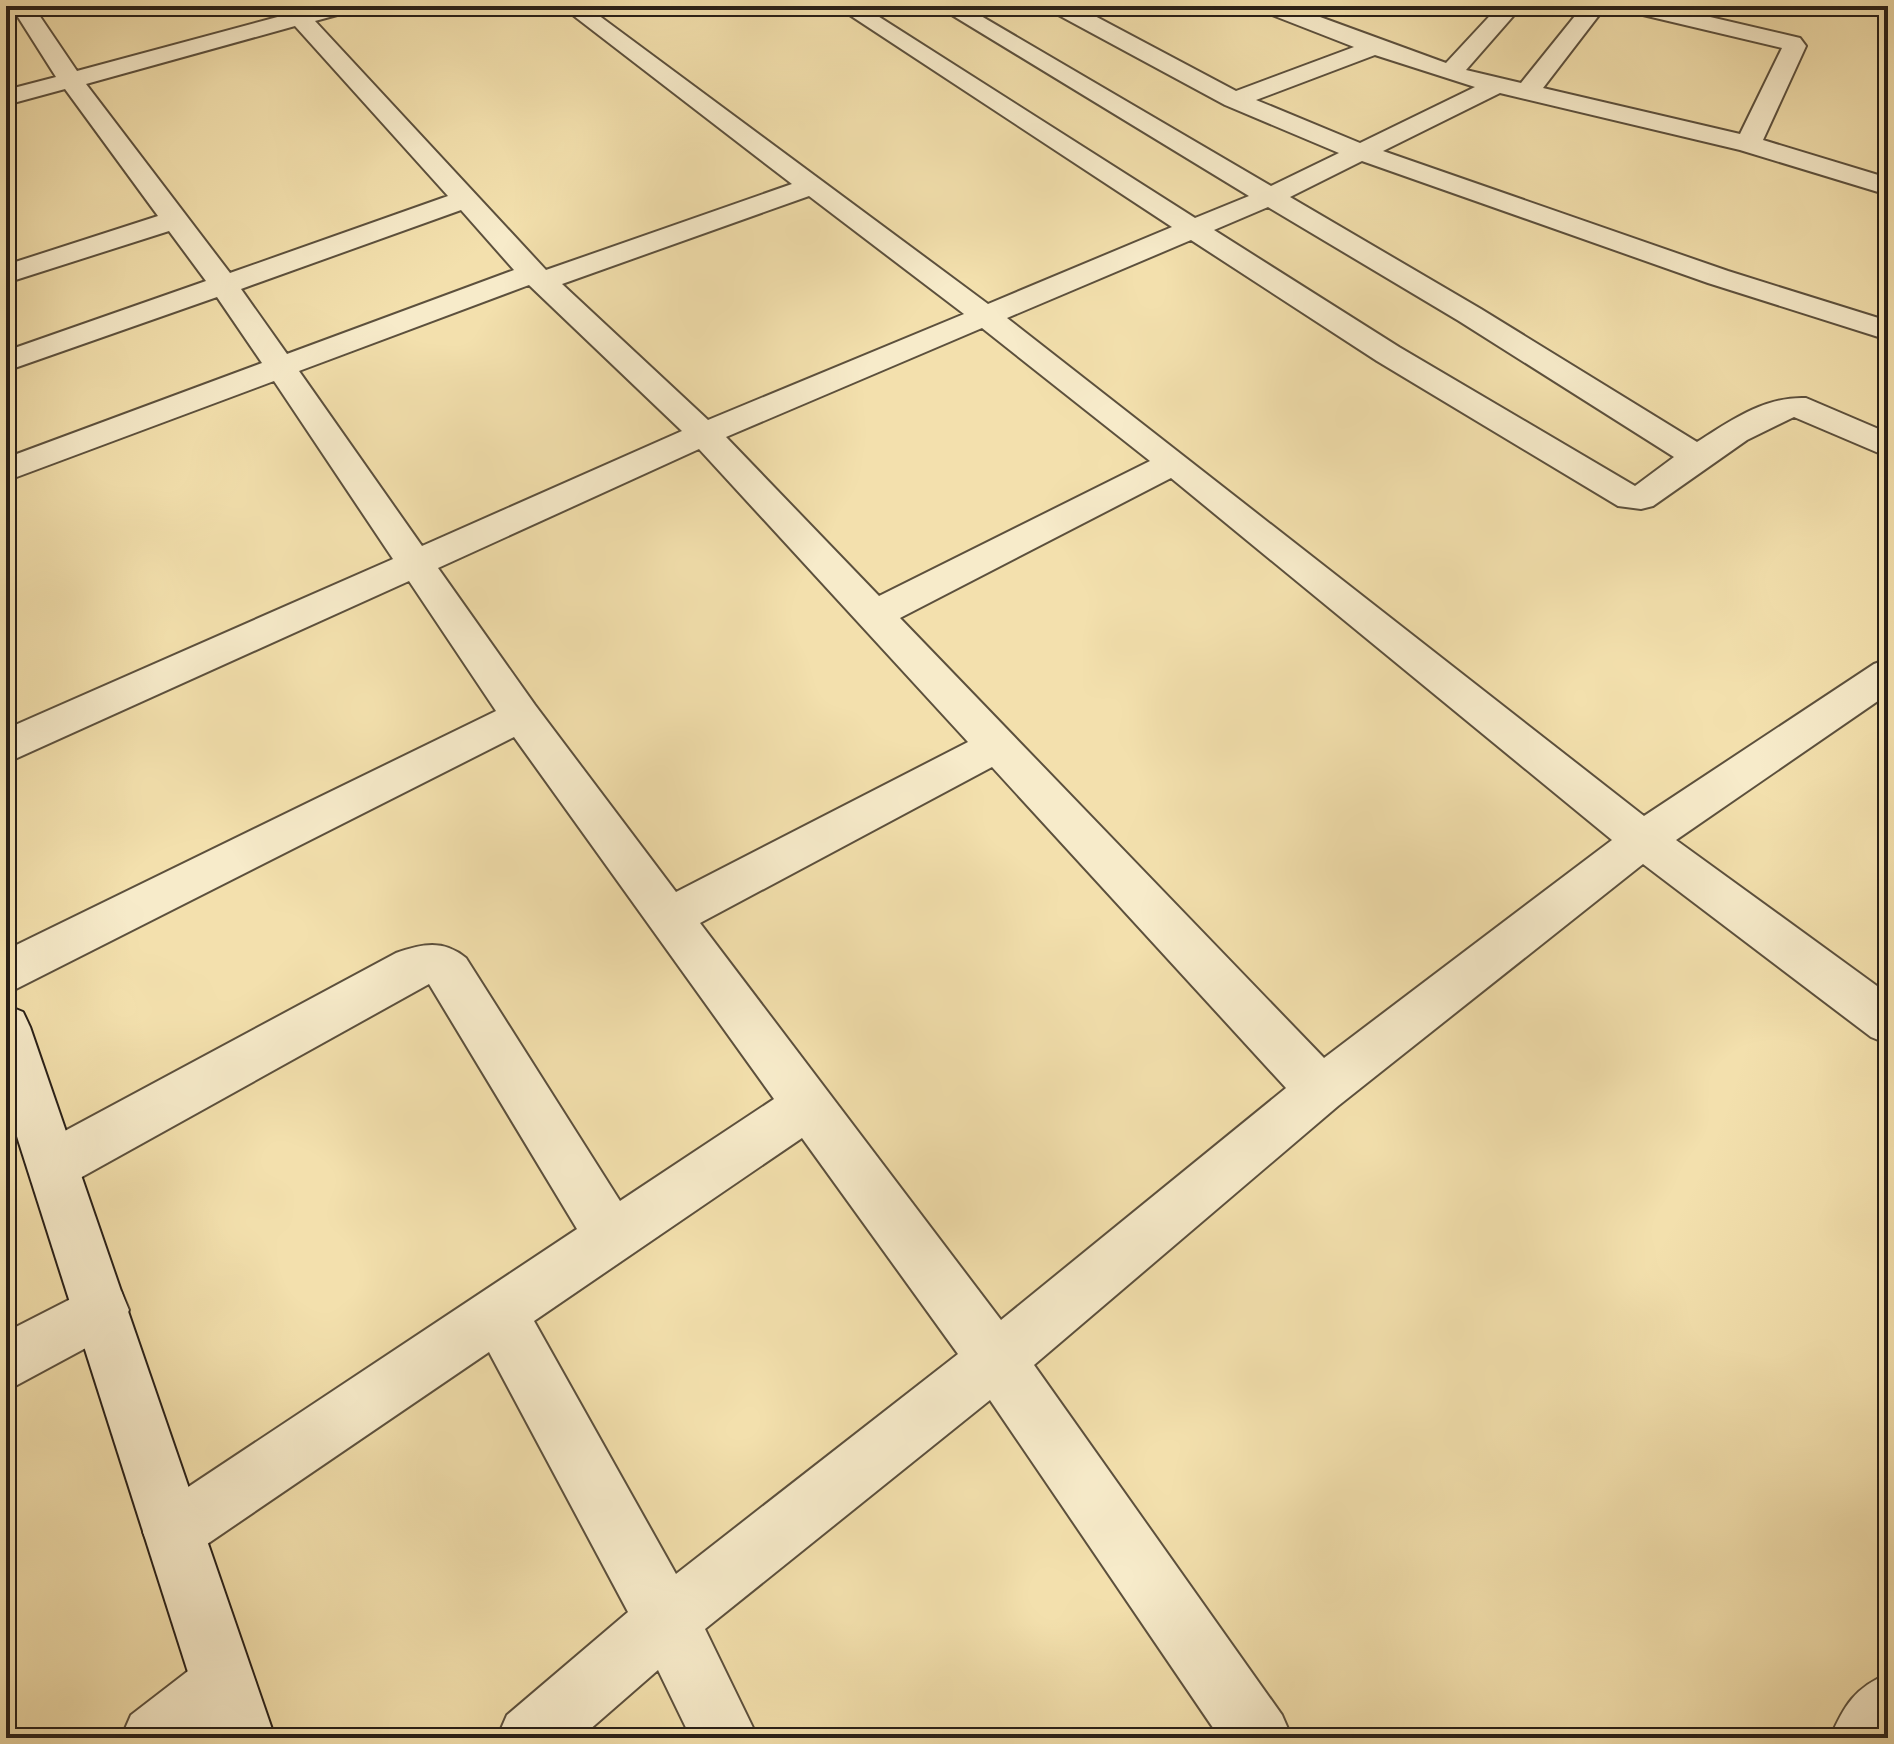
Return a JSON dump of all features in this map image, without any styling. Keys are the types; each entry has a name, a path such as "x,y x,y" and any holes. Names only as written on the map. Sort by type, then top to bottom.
{"street":[{"path":"22,6 71,81 225,287 521,716 996,1360 1259,1738"},
{"path":"6,98 294,12 344,6"},
{"path":"572,6 987,317 1174,463 1643,840 1888,1022"},
{"path":"847,6 1388,354 1630,498 1641,498 1697,457 1753,423 1791,407 1806,408 1888,446"},
{"path":"948,6 1470,315 1697,457"},
{"path":"1059,6 1234,100 1360,152 1718,277 1888,331"},
{"path":"1270,6 1450,73 1748,144 1888,187"},
{"path":"1450,73 1511,6"},
{"path":"1527,92 1595,6"},
{"path":"1634,6 1792,43 1794,46 1748,144"},
{"path":"294,12 537,277 704,434 1321,1090"},
{"path":"1234,100 1375,47"},
{"path":"6,747 704,434 1269,197 1497,85"},
{"path":"6,470 280,367 537,277 812,186"},
{"path":"6,362 467,199"},
{"path":"6,274 175,220"},
{"path":"876,614 1174,463"},
{"path":"530,1738 667,1620 996,1360 1321,1090 1643,840 1886,678"},
{"path":"6,973 521,716"},
{"path":"668,918 998,745"},
{"path":"53,1165 412,968 429,962 440,963 450,973 611,1236"},
{"path":"6,1027 233,1711 154,1738"},
{"path":"173,1532 806,1106"},
{"path":"6,1363 102,1310"},
{"path":"499,1314 667,1620 725,1738"},
{"path":"1863,1738 1888,1706"}]}
